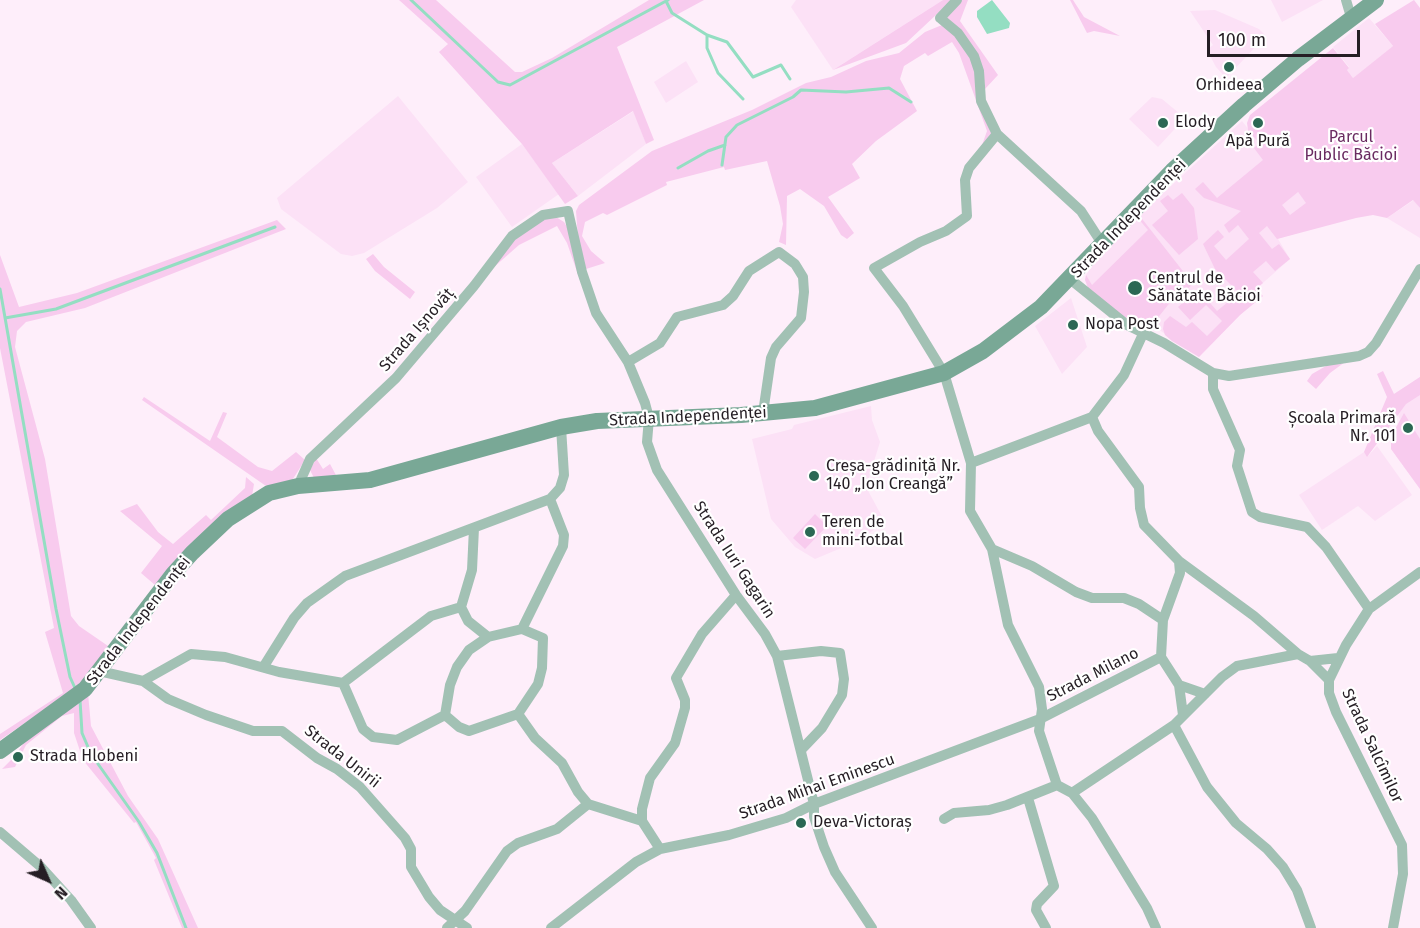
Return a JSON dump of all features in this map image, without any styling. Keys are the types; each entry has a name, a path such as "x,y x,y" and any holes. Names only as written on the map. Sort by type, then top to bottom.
{"main road":[{"name":"Strada Independenței","path":"0,751 85,689 172,574 228,519 269,493 298,486 370,480 561,428 597,421 763,413 815,408 944,373 1009,333 1070,279 1172,171 1244,105 1351,17 1376,0"}],"street":[{"path":"957,0 940,18 958,33 974,56 979,71 981,101 997,135 1081,211 1103,245"},
{"path":"1346,0 1351,17"},
{"path":"997,135 969,168 965,180 967,216 946,231 920,242 874,268 903,306 944,373 971,463 970,511 992,549 1008,625 1039,687 1042,709 1039,731 1057,785 1072,793 1092,818 1147,908 1155,928"},
{"name":"Strada Iuri Gagarin","path":"568,211 582,272 596,312 628,362 649,418 647,442 657,470 736,595 765,634 777,656 814,804 814,817 835,872 872,928"},
{"name":"Strada Ișnovăț","path":"298,486 310,459 396,378 474,286 512,236 543,215 568,211"},
{"path":"628,362 660,343 677,317 723,304 733,296 749,271 779,252 795,264 804,277 804,292 801,318 776,347 771,358 763,413"},
{"path":"1070,279 1127,325 1164,342 1213,374 1229,376 1359,356 1376,343 1420,269"},
{"path":"971,463 1092,417 1124,375 1143,334"},
{"path":"1213,374 1213,389 1240,450 1237,466 1252,512 1260,517 1307,527 1318,536 1369,609"},
{"path":"1092,417 1098,431 1139,487 1144,525 1179,561 1254,616 1298,654 1310,661 1329,680 1338,658 1369,609 1420,573"},
{"path":"264,666 294,618 329,586 345,576 550,499 560,488 564,475 561,428"},
{"path":"522,628 563,546 564,535 550,499"},
{"path":"474,528 472,570 461,607 468,621 488,637"},
{"path":"992,549 1032,566 1076,592 1092,598 1124,598 1139,604 1163,620"},
{"path":"1179,561 1180,573 1163,620 1161,657 1179,685 1183,715"},
{"path":"660,849 642,821 642,809 650,778 675,743 685,708 685,700 676,678 702,634 736,595"},
{"path":"143,681 191,654 225,657 279,672 343,683 431,616 461,607"},
{"path":"522,628 543,638 542,668 538,684 518,714 469,731 459,727 445,715 450,685 469,650 488,637 522,628"},
{"path":"777,656 821,651 840,653 844,679 842,695 822,728 801,750"},
{"path":"1072,793 1174,725 1204,694 1237,666 1298,654"},
{"name":"Strada Milano","path":"1040,719 1161,657"},
{"path":"1310,661 1338,658"},
{"name":"Strada Unirii","path":"99,671 143,681 168,699 253,731 282,730 317,758 337,769 360,787 405,838 411,849 411,867 419,882 450,924 467,928"},
{"name":"Strada Salcîmilor","path":"1329,680 1329,693 1336,712 1401,844 1403,874 1393,928"},
{"path":"343,683 363,729 373,736 397,740 445,715"},
{"path":"1179,685 1204,694"},
{"path":"518,714 535,738 562,763 578,792 588,804 642,821"},
{"name":"Strada Mihai Eminescu","path":"551,928 636,862 660,849 729,835 786,818 814,804 1040,719"},
{"path":"1174,725 1207,787 1236,823 1267,849 1283,867 1297,890 1311,928"},
{"path":"944,819 954,813 989,810 1028,798 1057,785"},
{"path":"1028,798 1054,886 1037,904 1036,910 1046,928"},
{"path":"450,924 465,911 507,851 518,843 557,829 588,804"},
{"path":"0,832 46,873 71,900 91,928"}],"shaded area":[{"path":"796,0 943,0 833,70 791,7"},
{"path":"992,0 1010,23 1009,28 987,34 977,17 977,11"},
{"path":"1271,0 1323,0 1282,22"},
{"path":"1215,10 1259,29 1266,36 1226,78 1216,67 1207,50 1213,45 1190,11"},
{"path":"1369,18 1393,46 1353,78 1347,70 1349,67 1333,47"},
{"path":"686,61 698,82 666,103 654,82"},
{"path":"398,96 468,182 437,208 364,253 352,256 341,254 281,209 277,198"},
{"path":"1152,97 1162,99 1185,118 1158,147 1129,119"},
{"path":"634,111 646,144 578,196 552,163"},
{"path":"1242,121 1324,225 1278,239 1290,259 1256,289 1263,296 1240,315 1199,357 1152,325 1146,328 1085,280 1099,256 1137,217"},
{"path":"522,144 559,194 512,227 476,177"},
{"path":"1414,200 1420,208 1420,238 1387,218"},
{"path":"1071,298 1087,347 1062,374 1035,326"},
{"name":"Școala Primară Nr. 101","path":"1420,377 1420,489 1391,449 1391,437 1400,420 1391,396"},
{"name":"Creșa-grădiniță Nr. 140 „Ion Creangă”","path":"871,406 872,420 880,442 866,487 885,522 858,541 815,559 795,547 771,519 752,439 792,429 794,425"},
{"path":"1377,446 1412,495 1375,521 1358,506 1322,530 1299,495 1364,452 1368,456"}],"green space":[{"path":"399,0 436,0 515,72 522,72 552,58 649,0 704,0 617,47 654,140 646,144 633,111 552,163 578,196 565,204 522,144 439,52 448,44"},
{"path":"943,0 952,0 906,43 833,70"},
{"path":"960,0 968,0 960,21 998,75 985,89 983,71 946,17"},
{"path":"1070,0 1073,0 1084,17 1120,36 1094,31 1087,33"},
{"name":"Parcul Public Băcioi","path":"1414,0 1420,8 1420,208 1413,200 1387,218 1373,215 1356,218 1277,239 1267,226 1259,233 1272,249 1279,244 1290,259 1275,271 1266,261 1253,272 1263,283 1256,289 1263,296 1240,315 1199,357 1165,335 1164,322 1170,316 1186,327 1192,322 1207,336 1222,321 1206,305 1190,320 1178,307 1198,289 1217,311 1239,293 1215,269 1203,244 1218,230 1224,237 1214,246 1226,260 1249,239 1238,225 1229,233 1224,225 1241,211 1204,198 1195,189 1203,182 1217,198 1263,160 1254,148 1259,143 1248,130 1247,123 1250,115 1333,48 1349,68 1347,70 1353,78 1393,46 1375,24","holes":["1298,192 1306,203 1290,215 1282,205"]},
{"path":"942,25 957,36 971,57 992,133 981,148 987,131 959,53 952,42 928,56 925,53 904,66 900,79 917,111 876,141 852,164 860,178 828,197 854,233 847,239 841,235 824,206 800,189 787,196 786,245 779,242 783,224 767,161 725,170 724,167 666,182 667,185 607,215 603,213 585,222 582,236 591,251 605,263 586,269 578,238 576,211 579,205 652,151 752,110 806,83 831,77 866,61 899,53 925,32"},
{"path":"1182,193 1194,208 1198,239 1179,255 1152,225 1168,211 1160,201 1168,195 1173,200"},
{"path":"1139,215 1193,284 1178,297 1176,295 1152,325 1143,328 1121,315 1088,288 1085,280 1086,275 1092,285 1148,230 1137,217"},
{"path":"548,217 556,217 564,222 569,230 581,283 567,243 557,226 519,245 485,275 509,242"},
{"path":"277,220 286,229 85,308 26,322 17,331 15,347 45,459 71,616 79,626 111,648 83,683 0,740 0,734 63,693 45,632 54,628 0,348 0,255 19,307 77,293"},
{"path":"373,254 384,267 415,292 410,299 375,271 366,259"},
{"path":"1333,362 1345,362 1330,373 1316,389 1307,381 1312,374"},
{"path":"1383,371 1394,394 1420,377 1420,395 1406,404 1367,457 1364,452 1387,397 1377,374"},
{"path":"144,397 210,441 223,412 227,413 217,437 258,467 272,471 296,452 305,460 291,482 266,486 142,400"},
{"path":"1404,413 1420,439 1420,489 1391,449 1391,437"},
{"path":"451,449 451,454 365,476 315,480 310,470 316,458 323,469 330,464 337,477 369,473 431,457"},
{"path":"246,477 254,484 252,496 155,585 141,573 162,546 120,511 137,504 158,532 173,544 206,515 211,520 245,488"},
{"name":"Teren de mini-fotbal","path":"815,514 827,526 805,549 793,538"},
{"path":"88,693 91,726 128,796 158,839 198,928 182,928 154,860 156,858 136,822 134,823 83,760 74,733 74,713 62,716 26,745 15,767 2,769 29,736"}],"waterway":[{"path":"411,0 498,82 510,85 668,0"},
{"path":"666,1 672,13 707,35 727,42 753,77 781,65 790,79"},
{"path":"707,35 707,48 718,73 743,99"},
{"path":"722,165 726,137 737,125 793,97 801,90 846,92 889,88 911,102"},
{"path":"678,168 708,151 725,145"},
{"path":"5,318 56,309 275,227"},
{"path":"0,289 56,609 70,677 75,688"},
{"path":"80,700 82,733 91,754 139,822 157,853 186,928"}],"place":[{"name":"Orhideea","path":"1229,67"},
{"name":"Elody","path":"1163,123"},
{"name":"Apă Pură","path":"1258,123"},
{"name":"Centrul de Sănătate Băcioi","path":"1135,288"},
{"name":"Nopa Post","path":"1073,325"},
{"name":"Școala Primară Nr. 101","path":"1408,428"},
{"name":"Creșa-grădiniță Nr. 140 „Ion Creangă”","path":"814,476"},
{"name":"Teren de mini-fotbal","path":"810,532"},
{"name":"Strada Hlobeni","path":"18,757"},
{"name":"Deva-Victoraș","path":"801,823"}]}
